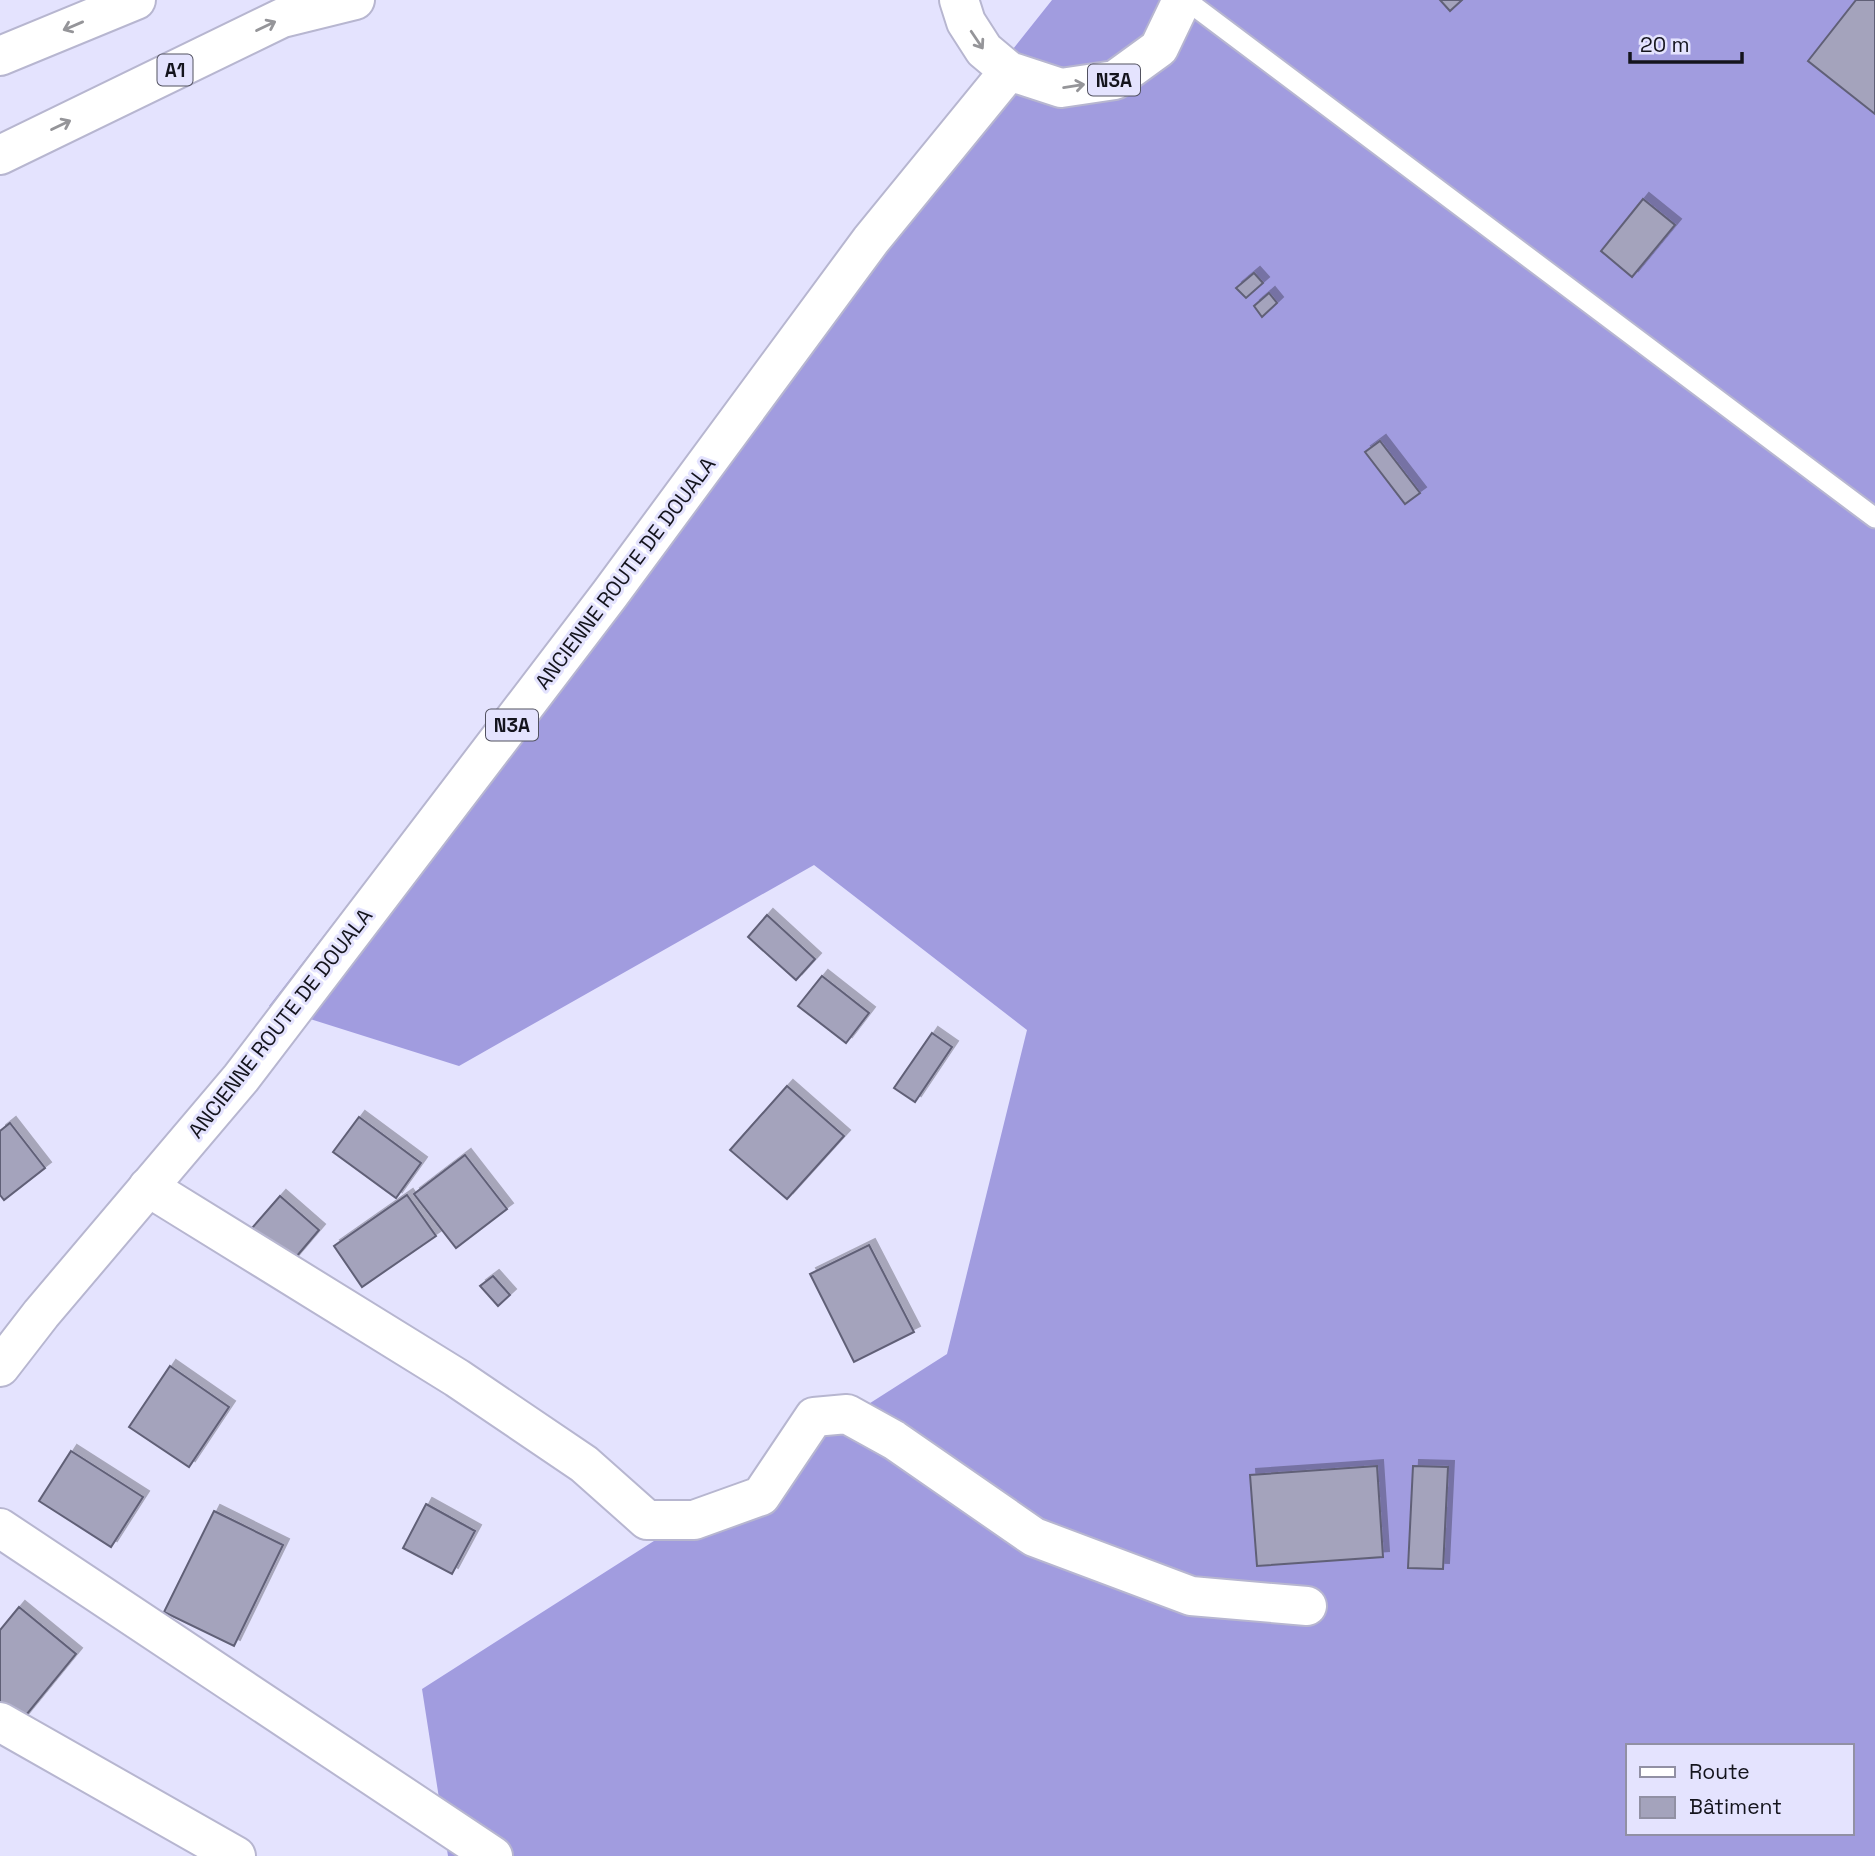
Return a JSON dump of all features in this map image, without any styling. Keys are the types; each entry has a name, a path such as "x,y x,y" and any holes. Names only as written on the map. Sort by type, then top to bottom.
{"main road":[{"path":"0,56 136,0"},
{"name":"A1","path":"0,155 282,18 355,0"},
{"name":"N3A","path":"959,0 966,22 984,50 1009,71 1061,89 1115,80 1159,48 1184,0"},
{"name":"ANCIENNE ROUTE DE DOUALA","path":"0,1367 41,1314 241,1078 561,659 871,240 1009,71"},
{"path":"148,1187 457,1378 584,1464 647,1520 694,1520 761,1496 814,1417 847,1414 894,1440 1034,1537 1191,1596 1307,1606"},
{"path":"0,1528 493,1856"},
{"path":"0,1722 236,1856"}],"lane":[{"path":"1184,0 1875,518"}],"shaded area":[{"path":"1052,0 1875,0 1875,1856 448,1856 422,1689 947,1354 1027,1030 814,865 459,1066 269,1006 912,176"}],"building":[{"path":"1440,0 1462,0 1450,11"},
{"path":"1856,0 1875,0 1875,114 1808,61"},
{"path":"1643,199 1675,225 1632,277 1601,251"},
{"path":"1254,273 1263,283 1246,298 1236,288"},
{"path":"1269,293 1277,303 1262,317 1254,306"},
{"path":"1380,441 1420,493 1405,504 1365,452"},
{"path":"767,915 815,959 796,980 748,937"},
{"path":"822,976 869,1013 846,1043 798,1006"},
{"path":"932,1033 952,1047 915,1102 894,1088"},
{"path":"787,1086 844,1136 787,1199 730,1150"},
{"path":"359,1117 421,1163 396,1198 333,1152"},
{"path":"10,1123 45,1168 4,1200 0,1195 0,1131"},
{"path":"465,1155 507,1209 456,1248 414,1194"},
{"path":"407,1195 436,1236 362,1287 334,1246"},
{"path":"280,1196 319,1230 285,1270 245,1236"},
{"path":"869,1245 914,1332 854,1362 810,1274"},
{"path":"493,1276 510,1295 498,1306 480,1286"},
{"path":"170,1366 229,1407 189,1467 129,1427"},
{"path":"71,1451 143,1497 111,1547 39,1501"},
{"path":"1377,1466 1383,1557 1257,1566 1250,1475"},
{"path":"1413,1466 1448,1467 1443,1569 1408,1568"},
{"path":"426,1504 475,1531 452,1574 403,1548"},
{"path":"214,1511 283,1545 234,1646 164,1612"},
{"path":"19,1607 76,1654 18,1725 0,1710 0,1630"}]}
